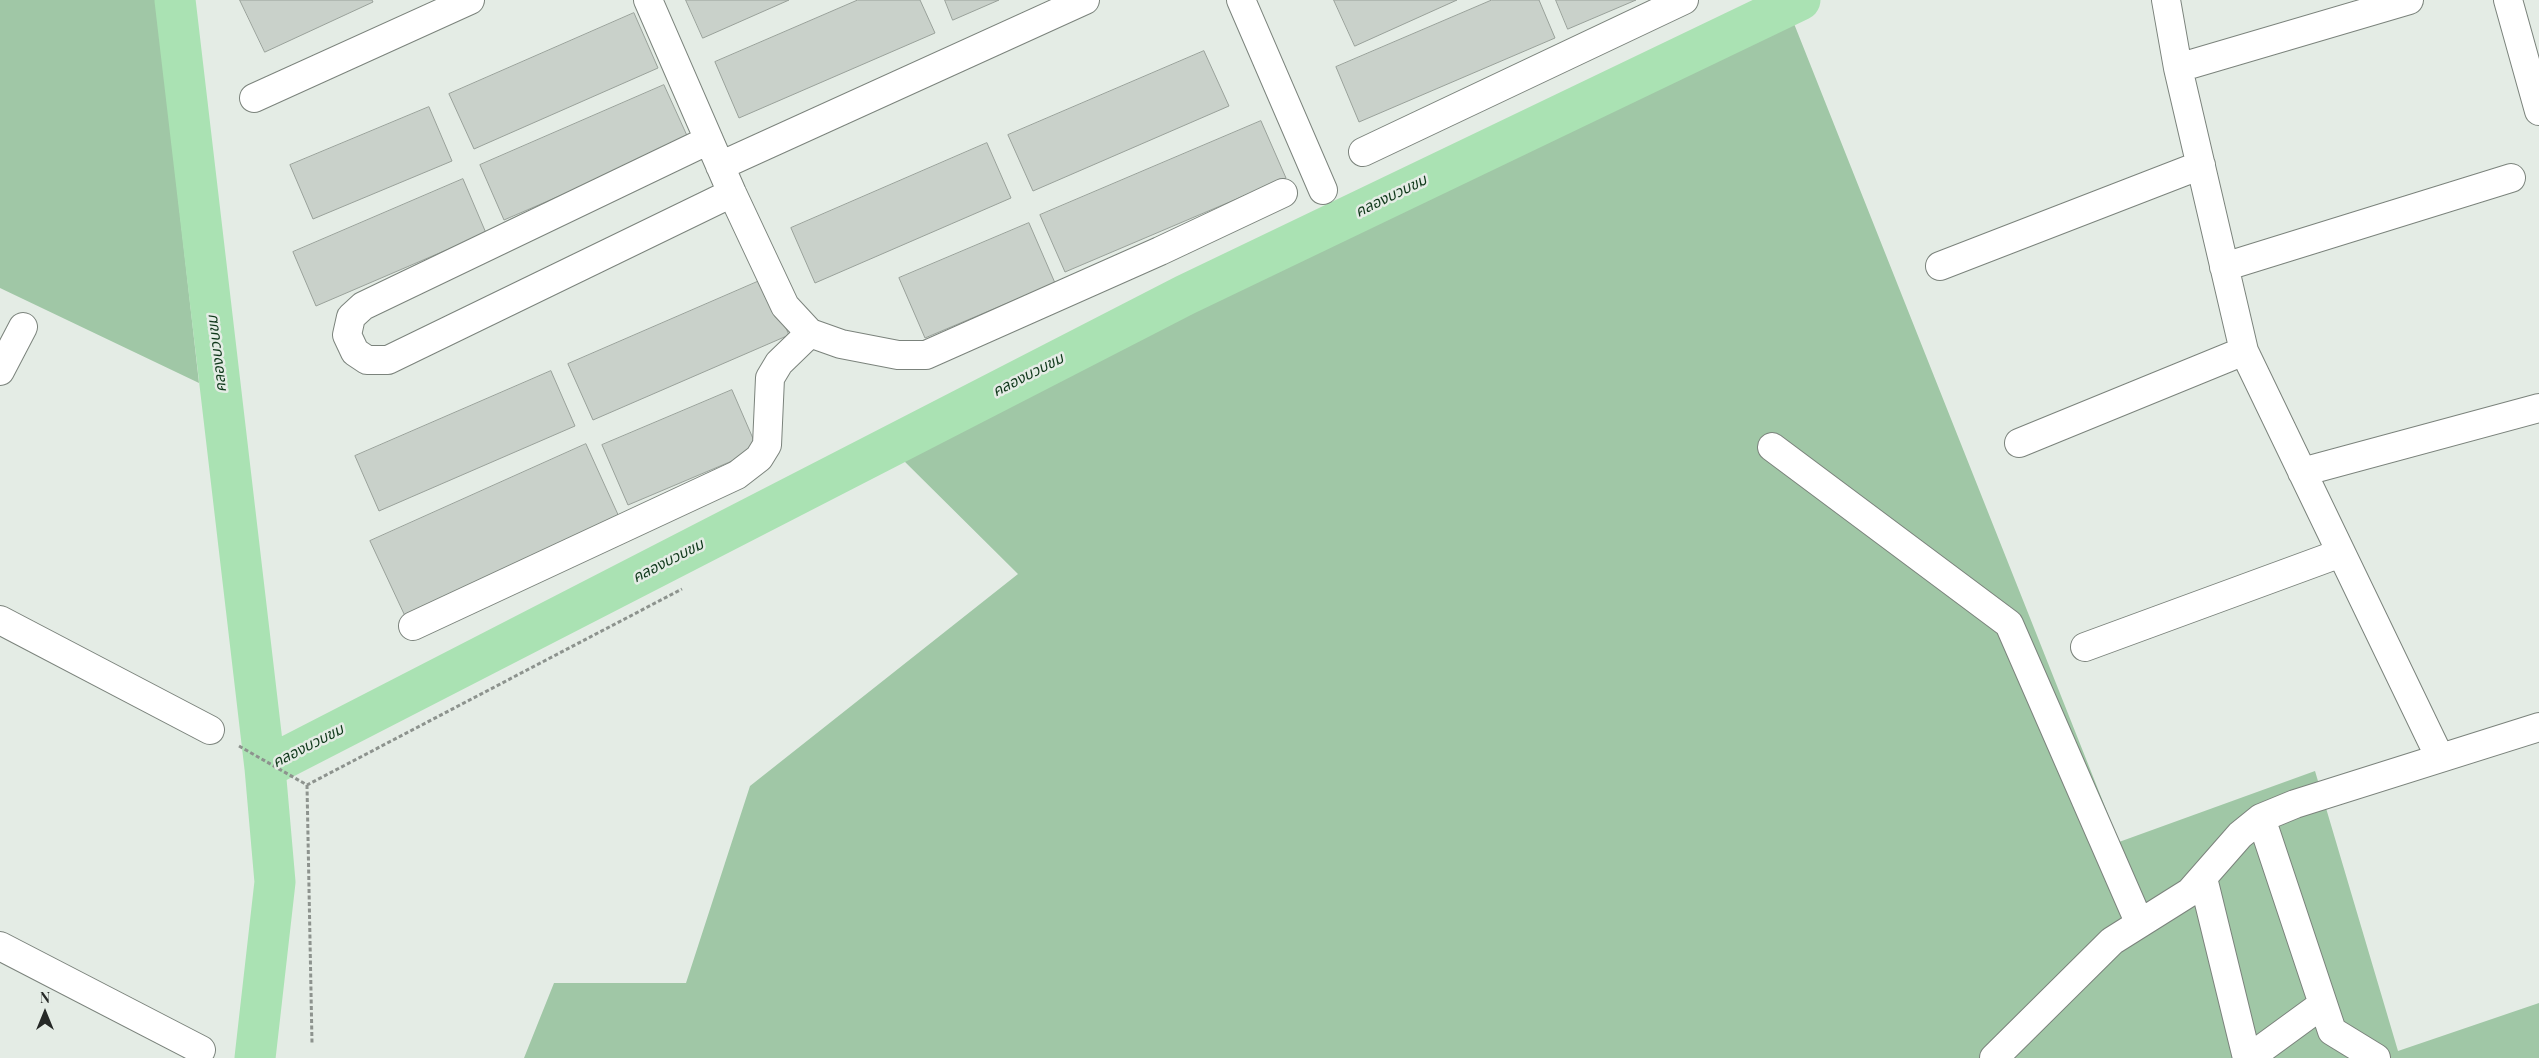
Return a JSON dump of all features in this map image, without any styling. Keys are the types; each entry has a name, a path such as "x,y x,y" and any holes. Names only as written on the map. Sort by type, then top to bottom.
{"street":[{"path":"254,98 470,0"},
{"path":"648,0 732,193 785,306 810,332 841,344 898,356 926,356 1160,251 1283,193"},
{"path":"720,166 1085,0"},
{"path":"1241,0 1323,190"},
{"path":"1363,152 1684,0"},
{"path":"2166,0 2178,68 2244,351 2440,758"},
{"path":"2178,68 2409,0"},
{"path":"2508,0 2539,111"},
{"path":"709,140 363,306 351,318 347,334 355,352 366,360 388,360 732,193"},
{"path":"1940,266 2201,165"},
{"path":"2224,267 2511,178"},
{"path":"0,371 22,327"},
{"path":"413,626 738,476 759,458 767,445 770,378 779,363 810,332"},
{"path":"2019,443 2244,351"},
{"path":"2302,472 2539,408"},
{"path":"1772,447 2009,624 2139,922"},
{"path":"2085,646 2342,553"},
{"path":"0,620 210,730"},
{"path":"1994,1058 2112,941 2139,922 2190,892 2240,835 2261,818 2295,804 2539,727"},
{"path":"2261,818 2332,1031 2376,1058"},
{"path":"2203,878 2248,1058 2323,1004"},
{"path":"0,946 201,1050"}],"path":[{"path":"307,786 682,589"},
{"path":"210,730 307,786"},
{"path":"307,786 312,1043"}],"green space":[{"path":"0,0 156,0 199,383 0,288"},
{"path":"1789,11 2119,842 2315,771 2398,1051 2539,1003 2539,1058 524,1058 554,983 686,983 750,786 1018,574 899,456"}],"building":[{"path":"240,0 372,0 373,2 265,52"},
{"path":"686,0 789,0 703,38"},
{"path":"858,0 920,0 935,33 739,118 715,62"},
{"path":"945,0 999,0 953,20"},
{"path":"1334,0 1457,0 1355,46"},
{"path":"1492,0 1539,0 1555,38 1359,122 1336,67"},
{"path":"1556,0 1636,0 1568,29"},
{"path":"634,13 658,68 474,149 449,94"},
{"path":"1204,51 1229,106 1033,191 1008,135"},
{"path":"664,85 689,140 504,220 480,165"},
{"path":"429,107 452,161 313,219 290,165"},
{"path":"1261,121 1286,178 1065,272 1040,215"},
{"path":"987,143 1011,198 815,283 791,228"},
{"path":"463,179 486,233 316,306 293,252"},
{"path":"1029,223 1055,283 925,338 899,278"},
{"path":"764,279 789,335 593,420 568,364"},
{"path":"551,371 575,426 379,511 355,456"},
{"path":"732,390 758,450 628,505 602,445"},
{"path":"586,444 620,519 405,616 370,541"}],"waterway":[{"name":"คลองบวบขม","path":"175,0 265,768"},
{"name":"คลองบวบขม","path":"255,1058 275,882 265,768 1185,295 1800,0"}]}
